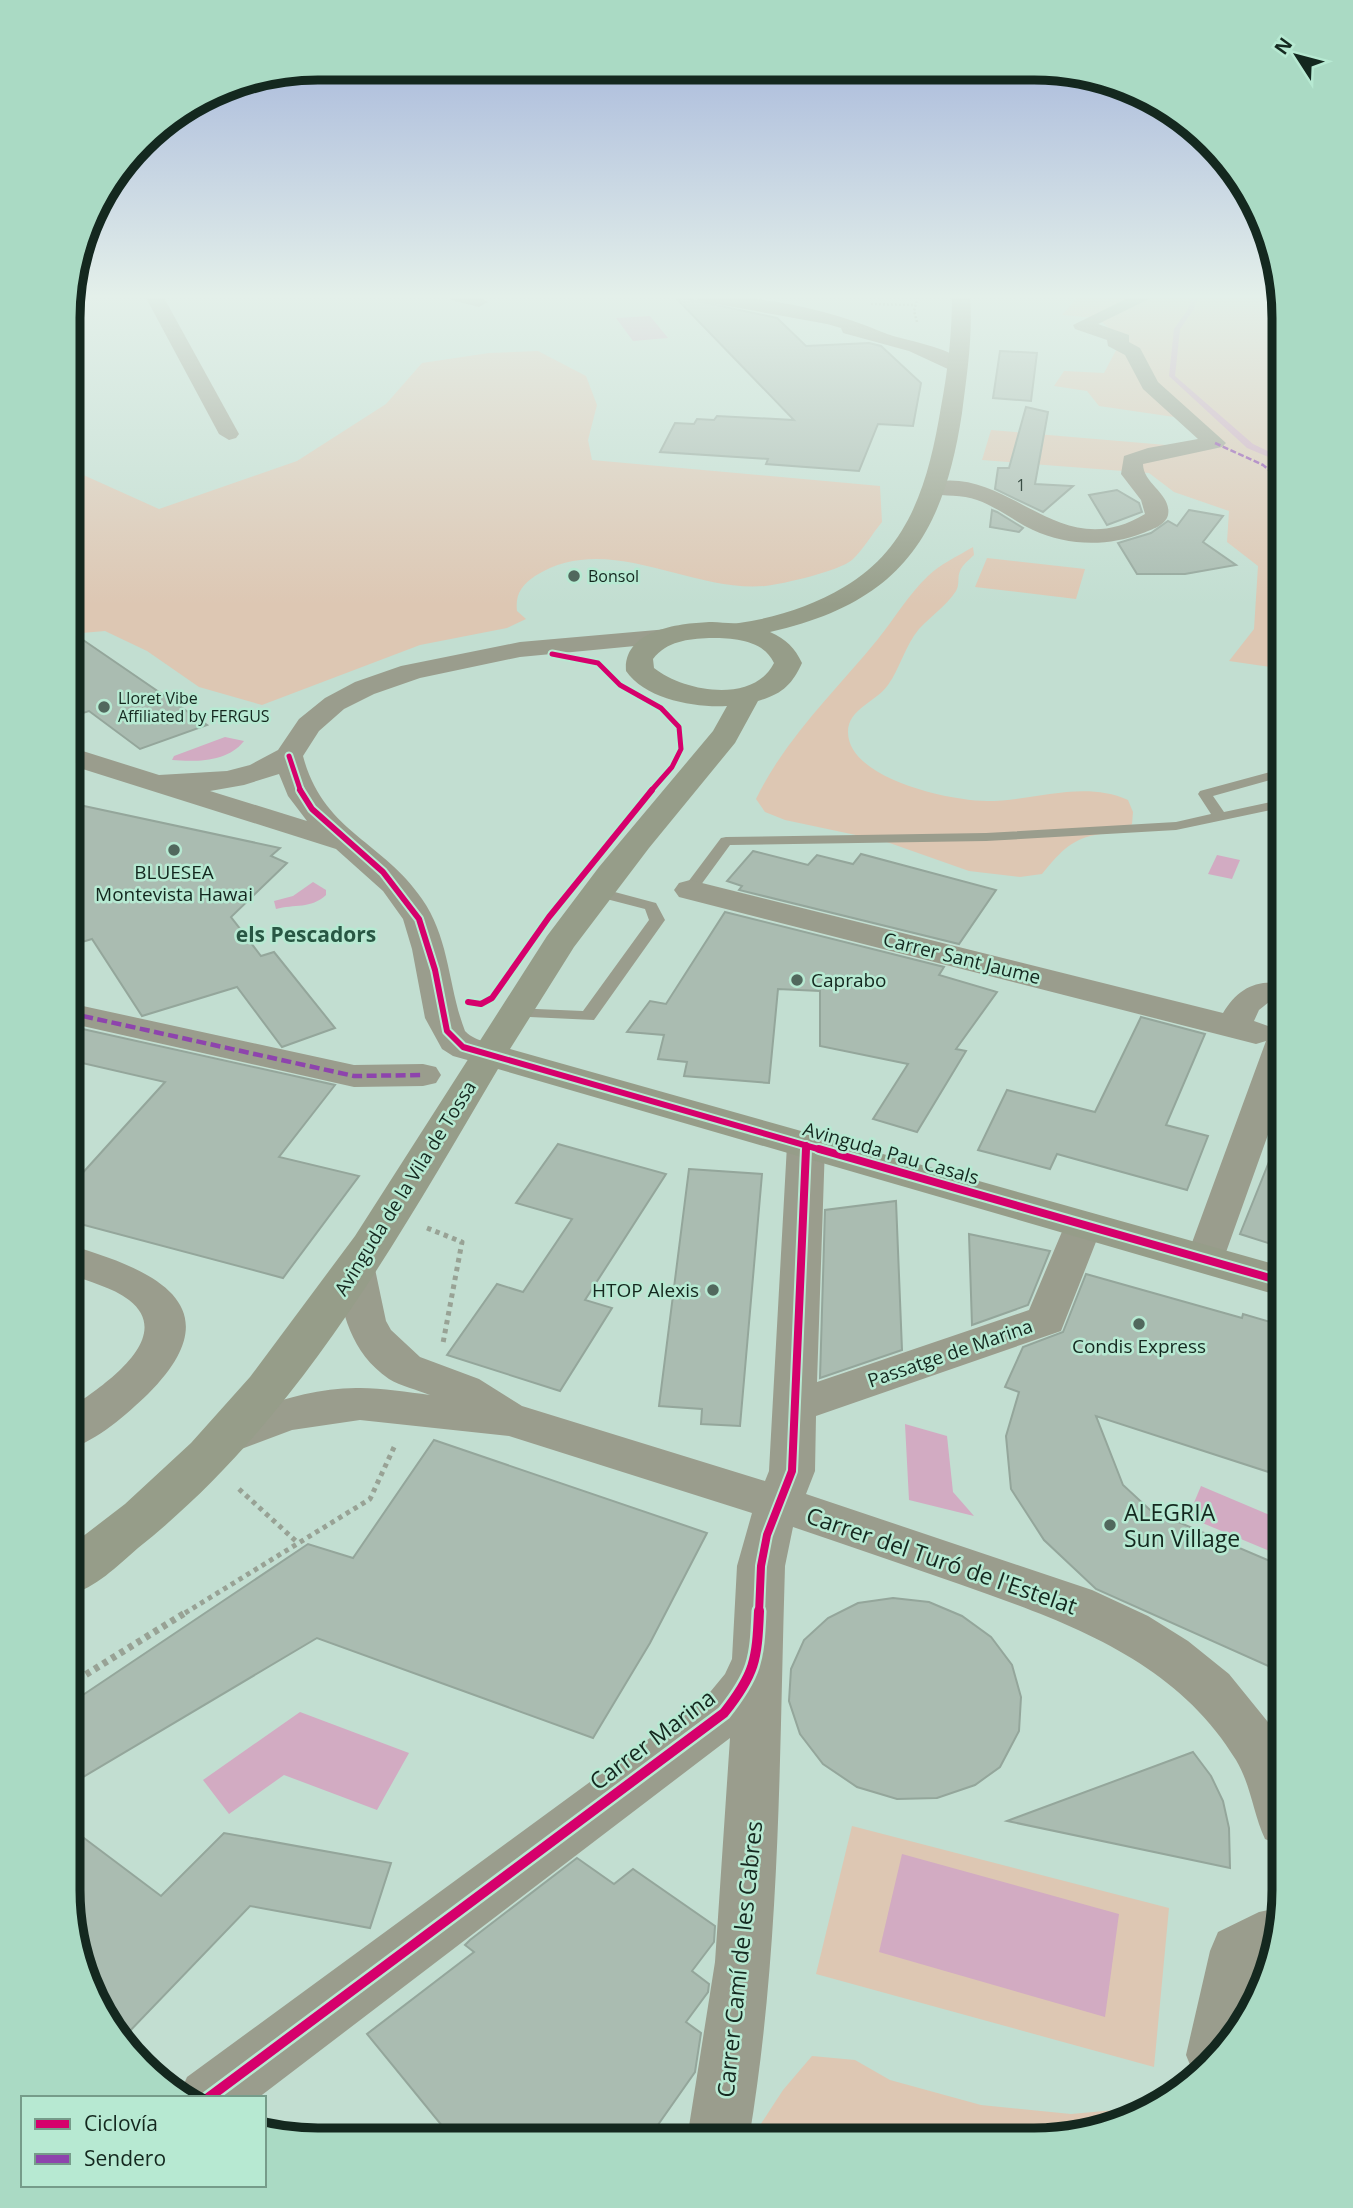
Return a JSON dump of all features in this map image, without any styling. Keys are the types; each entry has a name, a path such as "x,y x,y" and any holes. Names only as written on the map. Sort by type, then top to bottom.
{"main road":[{"path":"736,632 823,608 855,590 892,562 918,528 937,488 944,465 953,399"},
{"path":"786,655 823,608"},
{"path":"659,687 704,697 749,694 765,689 783,677 788,663 786,655 771,642 736,632 704,630 668,636 642,652 638,667 646,678 681,706 699,728 704,748 700,763"},
{"name":"Avinguda de la Vila de Tossa","path":"80,1565 160,1502 228,1437 310,1337 513,1013 596,892 700,763 722,740 749,694"},
{"name":"Avinguda Pau Casals","path":"489,1055 1272,1278"}],"street":[{"path":"210,399 229,434"},
{"path":"937,488 975,492 1011,507 1045,527 1074,534 1131,531 1156,516 1158,509 1154,500 1132,474 1132,461 1148,454 1215,443 1166,399"},
{"path":"160,783 202,784 290,762 312,722 355,692 398,675 452,660 550,645 668,636"},
{"path":"550,645 595,651 638,667"},
{"path":"80,759 353,846"},
{"path":"290,762 301,793 312,809 383,872 419,919 435,970 447,1031 463,1048 489,1055"},
{"name":"Carrer Sant Jaume","path":"690,890 1272,1037"},
{"path":"1234,1026 1253,994 1264,990 1272,992"},
{"path":"80,1015 354,1076 423,1075"},
{"path":"1206,1259 1272,1075"},
{"name":"Carrer Marina","path":"211,2096 691,1734 724,1713 743,1689 757,1659 761,1566 767,1535 792,1471 806,1145"},
{"name":"Passatge de Marina","path":"796,1406 1046,1320 1083,1224"},
{"path":"80,1264 146,1292 157,1304 165,1321 165,1340 155,1361 139,1379 80,1424"},
{"name":"Carrer del Turó de l'Estelat","path":"355,1269 365,1321 383,1348 405,1368 464,1390 509,1419"},
{"name":"Carrer del Turó de l'Estelat","path":"228,1437 285,1415 322,1407 360,1404 509,1419 780,1503 1075,1604 1131,1631 1170,1656 1212,1689 1254,1743 1272,1779"},
{"name":"Carrer Camí de les Cabres","path":"721,2128 734,2059 757,1780 757,1659"},
{"path":"691,1734 712,1730 723,1732 739,1743 757,1780"},
{"path":"1219,2038 1238,1951 1268,1937"}],"lane":[{"path":"1221,818 1205,794 1272,775"},
{"path":"690,890 726,841 986,837 1176,826 1272,806"},
{"path":"513,1013 588,1016 657,920 650,906 596,892"}],"path":[{"path":"427,1228 462,1242 442,1348"},
{"path":"80,1678 370,1499 400,1434"},
{"path":"239,1489 298,1543"}],"shaded area":[{"path":"390,399 595,399 597,405 588,440 592,460 880,486 882,522 860,552 845,564 810,576 765,586 736,586 707,581 620,561 591,559 563,564 535,576 526,583 518,595 517,611 526,619 507,628 420,645 262,705 199,687 147,651 105,631 80,633 80,473 159,509 297,461"},
{"path":"1093,399 1272,399 1272,667 1229,661 1254,629 1258,566 1227,542 1229,511 1174,492 1149,473 982,460 991,430 1178,446 1201,441 1181,418 1099,406"},
{"path":"973,547 974,555 960,571 956,591 914,636 888,685 853,717 848,732 852,748 865,763 882,774 927,792 950,797 987,801 1058,793 1111,794 1128,800 1133,812 1132,824 1119,831 1086,837 1059,855 1042,874 1020,877 969,871 884,841 785,820 765,812 756,799 796,735 878,639 921,583 938,568"},
{"path":"987,558 1085,569 1076,599 975,587"},
{"path":"225,737 244,741 221,757 191,761 172,760 174,756"},
{"path":"1217,855 1240,860 1232,879 1208,874"},
{"path":"313,882 326,890 326,895 308,904 276,909 274,901 293,896"},
{"path":"905,1424 947,1436 953,1492 974,1516 909,1500"},
{"path":"1201,1486 1272,1516 1272,1552 1188,1517"},
{"path":"300,1712 409,1753 377,1810 284,1775 229,1814 203,1780"},
{"path":"852,1826 1169,1908 1154,2067 816,1974"},
{"path":"902,1854 1119,1914 1105,2017 879,1952"},
{"path":"812,2056 855,2060 890,2080 981,2105 1071,2114 1125,2109 1081,2123 1034,2128 758,2128 783,2090"}],"building":[{"path":"774,399 918,399 913,426 878,424 859,471 766,464 768,459 660,452 675,423 694,424 697,419 714,420 717,416 794,420"},
{"path":"1026,407 1048,412 1035,484 1073,486 1043,512 995,489 998,468 1009,468"},
{"path":"1117,490 1139,503 1142,512 1107,525 1089,495"},
{"path":"992,510 1023,528 1019,532 990,527"},
{"path":"1189,510 1223,516 1203,542 1236,565 1185,574 1137,574 1118,543 1151,533 1168,521 1177,526"},
{"path":"80,638 207,725 140,749 89,711 80,714"},
{"path":"80,805 280,848 271,856 287,863 231,917 261,956 274,952 335,1028 282,1047 237,987 142,1016 92,939 80,943"},
{"path":"753,851 808,865 817,855 853,864 861,854 996,890 959,944 739,890 742,886 727,881"},
{"path":"725,912 944,967 939,975 997,992 956,1049 966,1051 917,1132 873,1119 908,1064 820,1046 820,991 778,989 769,1083 684,1076 687,1062 658,1059 664,1035 627,1032 650,1001 666,1004"},
{"path":"1141,1017 1205,1034 1166,1125 1208,1136 1187,1190 1057,1154 1050,1169 978,1150 1007,1090 1095,1112"},
{"path":"80,1028 335,1085 279,1157 359,1176 283,1278 80,1224 80,1176 165,1082 80,1063"},
{"path":"558,1144 666,1174 585,1300 612,1308 560,1391 447,1355 497,1284 523,1292 572,1219 516,1203"},
{"path":"1272,1154 1272,1244 1240,1234"},
{"name":"HTOP Alexis","path":"689,1169 762,1174 740,1426 701,1424 702,1409 659,1406"},
{"path":"896,1201 902,1350 820,1378 825,1210"},
{"path":"969,1234 1050,1251 1028,1305 972,1325"},
{"path":"1086,1274 1242,1318 1243,1314 1272,1322 1272,1473 1096,1416 1123,1485 1150,1510 1272,1562 1272,1668 1096,1589 1044,1540 1011,1489 1006,1436 1019,1392 1005,1387 1023,1347 1063,1332"},
{"path":"434,1440 707,1533 650,1643 593,1738 317,1638 80,1779 80,1697 308,1544 353,1558"},
{"path":"893,1598 929,1602 962,1616 991,1637 1012,1665 1021,1697 1019,1731 1000,1767 975,1785 937,1798 897,1799 857,1787 823,1764 800,1734 789,1701 791,1669 804,1640 828,1618 858,1603"},
{"path":"1193,1752 1211,1776 1223,1801 1229,1828 1230,1868 1007,1821"},
{"path":"224,1833 391,1863 370,1928 250,1906 129,2032 112,2008 99,1980 85,1936 80,1889 80,1835 161,1896"},
{"path":"577,1858 614,1884 633,1869 715,1926 714,1942 692,1971 709,1984 708,1992 686,2022 701,2033 695,2072 656,2128 444,2128 367,2034 474,1952 465,1945"}],"waterway":[{"path":"1198,399 1250,446 1272,456"}],"marked path":[{"path":"1215,443 1263,465 1272,472"},
{"path":"80,1015 354,1076 423,1075"}],"cycle path":[{"path":"468,1002 481,1004 492,998 549,917 615,832 672,767 681,749 679,727 661,708 620,685 598,663 552,654"},
{"path":"289,756 301,793 312,809 383,872 419,919 435,970 447,1031 463,1047 1272,1279"},
{"path":"211,2096 724,1713 743,1689 757,1659 761,1566 767,1535 792,1471 806,1145"}],"place":[{"name":"Bonsol","path":"574,576"},
{"name":"Lloret Vibe Affiliated by FERGUS","path":"104,707"},
{"name":"BLUESEA Montevista Hawai","path":"174,850"},
{"name":"Caprabo","path":"797,980"},
{"name":"HTOP Alexis","path":"713,1290"},
{"name":"Condis Express","path":"1139,1324"},
{"name":"ALEGRIA Sun Village","path":"1110,1525"}],"district":[{"name":"els Pescadors","path":"306,934"}]}
